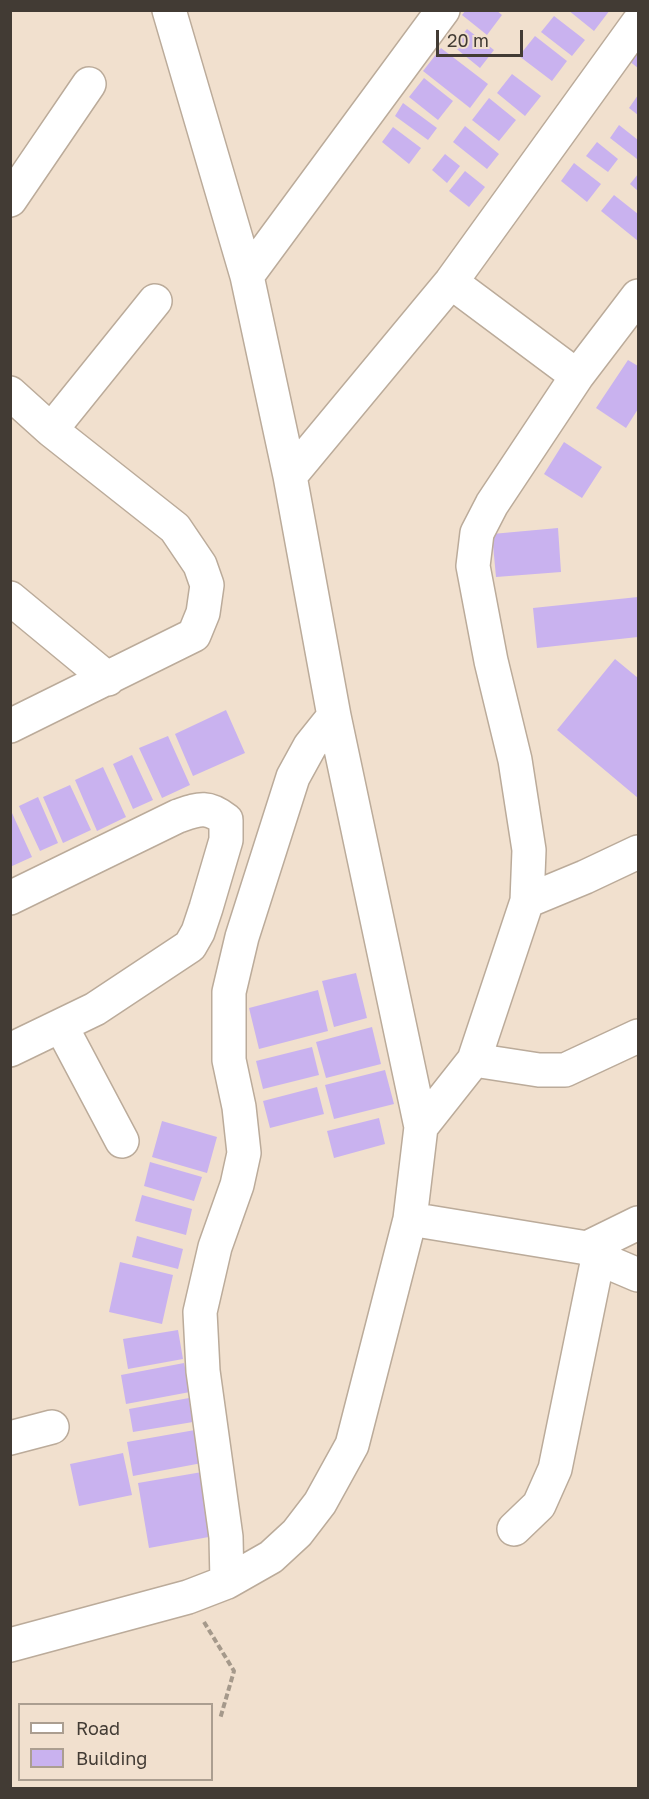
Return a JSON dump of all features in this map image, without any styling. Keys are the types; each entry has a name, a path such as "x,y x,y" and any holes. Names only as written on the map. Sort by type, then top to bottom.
{"street":[{"path":"10,1645 188,1597 227,1582 271,1557 297,1533 320,1503 352,1444 410,1219 421,1127 334,717 290,476 247,276 169,10"},
{"path":"247,276 443,10"},
{"path":"290,476 451,282 639,23"},
{"path":"10,200 89,84"},
{"path":"451,282 577,376"},
{"path":"421,1127 474,1060 527,901 529,850 516,772 473,566 477,533 492,504 577,376 639,296"},
{"path":"51,430 155,301"},
{"path":"10,393 51,430 175,528 200,566 207,585 203,613 194,635 10,726"},
{"path":"10,598 108,679"},
{"path":"227,1582 226,1537 203,1371 200,1312 215,1247 237,1185 244,1153 239,1107 229,1060 229,992 242,937 293,777 310,746 334,717"},
{"path":"10,898 178,816 202,808 216,812 226,820 226,840 198,932 189,946 95,1009 10,1050"},
{"path":"527,901 639,852"},
{"path":"61,1026 122,1141"},
{"path":"474,1060 539,1070 565,1070 639,1036"},
{"path":"410,1219 593,1253 639,1275"},
{"path":"514,1529 539,1505 555,1469 593,1253 639,1224"},
{"path":"10,1438 52,1427"}],"path":[{"path":"188,1597 234,1671 220,1719"}],"building":[{"path":"466,10 496,10 502,15 487,35 462,15"},
{"path":"568,10 610,10 594,31"},
{"path":"554,16 585,40 572,56 541,32"},
{"path":"467,29 494,50 480,68 453,46"},
{"path":"535,36 567,61 552,81 519,56"},
{"path":"441,48 488,84 470,108 423,71"},
{"path":"638,48 638,68 629,61"},
{"path":"512,74 541,96 525,116 497,93"},
{"path":"424,78 453,101 438,120 409,97"},
{"path":"638,95 638,115 629,108"},
{"path":"489,98 516,120 499,141 472,120"},
{"path":"403,103 437,128 428,140 395,116"},
{"path":"619,125 638,140 637,159 610,138"},
{"path":"465,126 499,154 487,169 453,142"},
{"path":"393,127 421,148 409,164 382,142"},
{"path":"597,142 618,159 608,172 586,156"},
{"path":"445,154 460,166 447,183 432,170"},
{"path":"574,163 601,184 587,202 561,181"},
{"path":"465,171 485,187 469,207 449,191"},
{"path":"638,174 638,191 630,184"},
{"path":"614,195 638,214 638,241 601,211"},
{"path":"628,360 638,366 638,409 626,428 596,408"},
{"path":"564,442 602,467 582,498 544,474"},
{"path":"558,528 561,572 496,577 492,534"},
{"path":"638,597 638,637 537,648 533,608"},
{"path":"615,659 638,678 638,798 557,730"},
{"path":"226,710 245,753 193,776 175,734"},
{"path":"168,736 190,785 162,798 139,748"},
{"path":"132,755 153,800 133,809 113,764"},
{"path":"103,767 126,817 97,831 75,780"},
{"path":"70,785 91,830 63,843 43,797"},
{"path":"38,797 58,843 40,851 19,806"},
{"path":"12,813 32,857 10,867 10,814"},
{"path":"356,973 367,1018 334,1027 322,981"},
{"path":"318,990 328,1031 259,1049 249,1008"},
{"path":"372,1027 381,1064 326,1078 316,1042"},
{"path":"312,1047 319,1075 263,1089 256,1061"},
{"path":"385,1070 394,1104 334,1119 325,1085"},
{"path":"317,1087 324,1114 270,1128 263,1101"},
{"path":"379,1118 385,1144 334,1158 327,1131"},
{"path":"162,1121 217,1137 207,1173 152,1157"},
{"path":"150,1162 202,1177 194,1201 144,1186"},
{"path":"142,1195 192,1209 186,1235 135,1221"},
{"path":"137,1236 183,1249 178,1269 132,1257"},
{"path":"120,1262 173,1275 162,1324 109,1312"},
{"path":"178,1330 183,1359 128,1369 123,1339"},
{"path":"184,1363 190,1392 126,1404 121,1375"},
{"path":"189,1398 193,1422 133,1432 129,1409"},
{"path":"195,1430 202,1463 133,1476 127,1442"},
{"path":"123,1453 132,1495 79,1506 70,1464"},
{"path":"202,1472 214,1536 149,1548 138,1483"}]}
